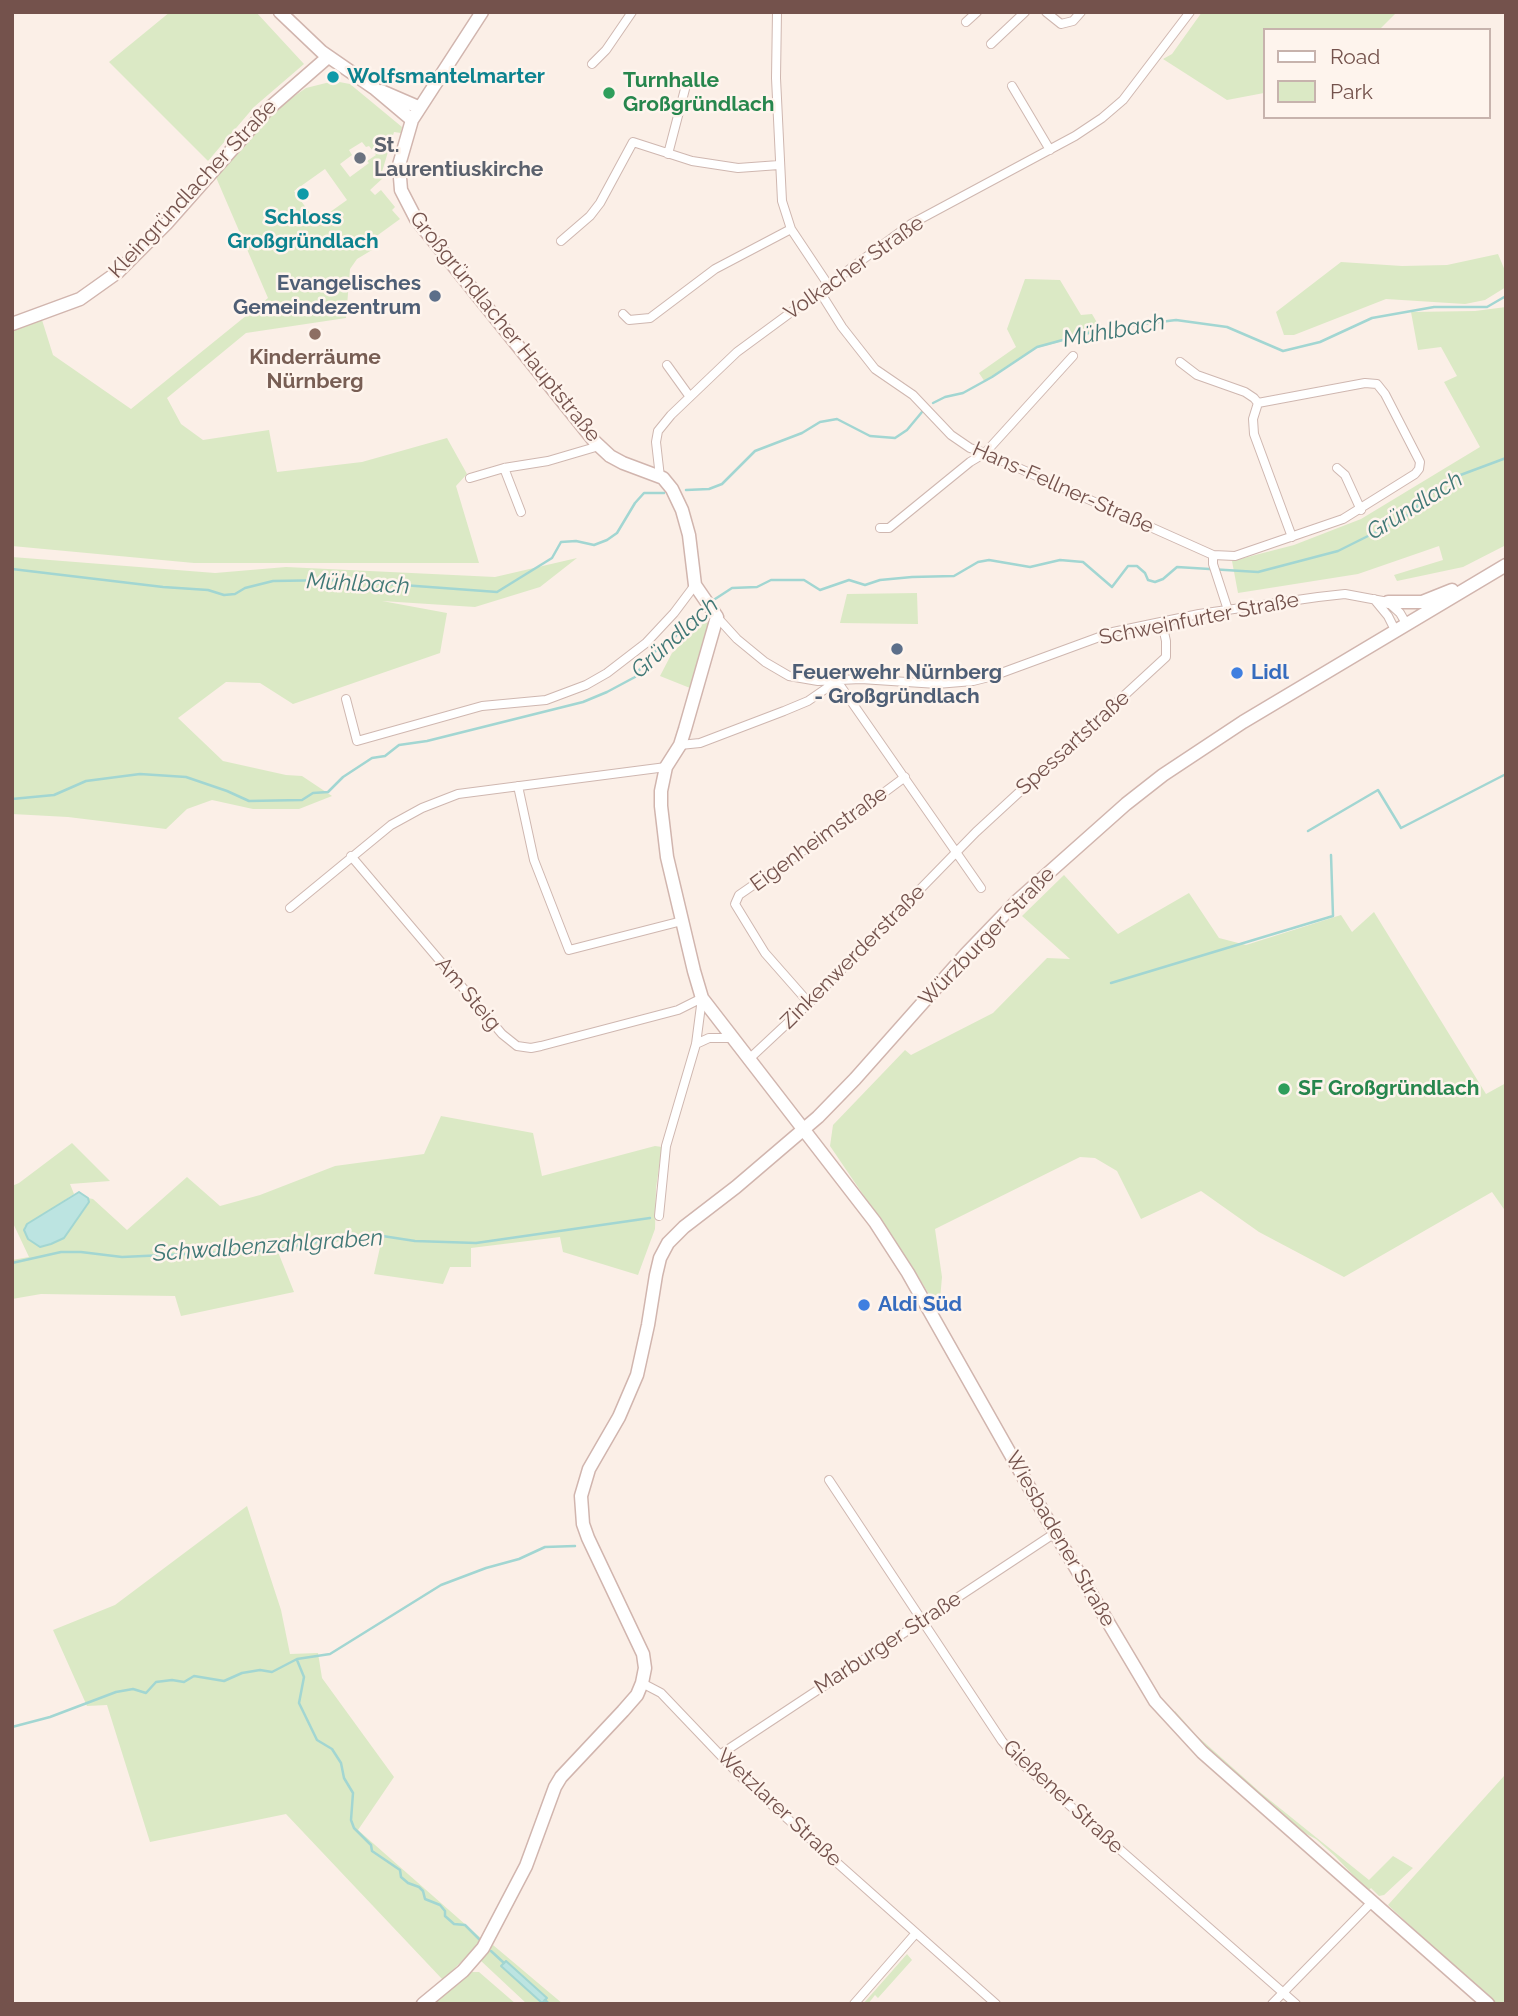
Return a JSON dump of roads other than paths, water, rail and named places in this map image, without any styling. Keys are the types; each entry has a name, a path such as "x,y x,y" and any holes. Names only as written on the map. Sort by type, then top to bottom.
{"main road":[{"path":"280,12 328,57 415,114"},
{"name":"Großgründlacher Hauptstraße","path":"482,12 415,114 399,165 401,190 407,204 429,235 599,446 623,463 660,477"},
{"name":"Kleingründlacher Straße","path":"12,324 80,299 118,272 166,224 266,111 328,57"},
{"path":"660,477 672,489 686,522 697,589 715,615 680,745 666,767"},
{"name":"Würzburger Straße","path":"642,1683 645,1668 643,1654 595,1556 583,1524 581,1496 589,1469 637,1375 656,1275 660,1258 668,1243 804,1129 855,1079 1007,911 1091,832 1163,775 1209,744 1506,565"},
{"path":"1388,603 1422,601 1489,576"},
{"name":"Wiesbadener Straße","path":"666,767 661,791 664,832 696,982 705,1002 868,1212 908,1273 1142,1681 1170,1719 1202,1752 1488,2004"},
{"path":"423,2004 463,1971 483,1948 526,1866 561,1777 637,1695 642,1683"}],"street":[{"path":"592,64 606,50 632,12"},
{"path":"778,12 776,78 782,201 792,229 829,286"},
{"path":"965,22 976,12"},
{"path":"991,44 1025,12"},
{"path":"1046,12 1061,24 1073,21 1081,12"},
{"name":"Volkacher Straße","path":"660,477 656,436 663,424 754,338 911,224 1050,150 1102,118 1123,100 1191,12"},
{"path":"1012,86 1050,150"},
{"path":"668,154 685,89"},
{"path":"561,241 590,216 600,203 634,142 692,160 738,168 779,165"},
{"path":"623,314 629,320 650,318 716,269 792,229"},
{"name":"Hans-Fellner-Straße","path":"820,292 842,327 875,369 913,395 951,435 970,448 1213,559 1236,556 1343,519 1419,469 1420,462 1385,394 1377,384 1365,383 1258,403"},
{"path":"880,528 889,528 970,462 985,453 1073,356"},
{"path":"1180,362 1196,375 1245,392 1258,403 1253,418 1254,434 1292,537"},
{"path":"667,365 690,397"},
{"path":"470,478 504,468 548,461 599,446"},
{"path":"504,468 521,512"},
{"path":"1338,468 1345,475 1360,510"},
{"path":"1213,559 1228,610"},
{"path":"346,699 357,741 482,706 546,700 586,685 607,673 646,643 697,589"},
{"name":"Schweinfurter Straße","path":"715,615 737,639 776,670 789,676 818,681 861,679 937,684 973,681 1008,671 1100,635 1228,610 1345,594 1388,603"},
{"path":"1374,600 1402,629"},
{"path":"1388,603 1401,613 1402,629"},
{"name":"Spessartstraße","path":"956,852 1166,657 1162,623"},
{"path":"818,681 822,686 822,693"},
{"path":"680,745 700,743 784,711 822,693 837,681 981,888"},
{"path":"290,908 391,825 422,808 458,794 666,767"},
{"name":"Eigenheimstraße","path":"809,1003 765,953 735,904 739,895 905,777"},
{"path":"518,786 538,873 569,950 682,921"},
{"name":"Zinkenwerderstraße","path":"748,1060 809,1003 956,852"},
{"name":"Am Steig","path":"351,856 502,1034 517,1046 541,1046 705,1002"},
{"path":"659,1216 666,1146 696,1044 705,1002"},
{"path":"696,1044 709,1038 731,1038"},
{"name":"Gießener Straße","path":"829,1480 1002,1741 1019,1761 1296,2004"},
{"name":"Marburger Straße","path":"721,1754 1055,1533"},
{"name":"Wetzlarer Straße","path":"642,1683 661,1693 745,1781 996,2004"},
{"path":"1272,2004 1372,1902"},
{"path":"854,2004 916,1933"}],"water":[{"path":"79,1192 88,1198 89,1202 64,1238 40,1247 28,1239 24,1230 27,1224"},
{"path":"506,1961 547,1998 542,2003 501,1966"}],"waterway":[{"name":"Mühlbach","path":"933,403 963,393 1037,347 1103,329 1176,320 1227,327 1283,351 1320,342 1372,318 1434,307 1487,307 1506,296"},
{"name":"Mühlbach","path":"686,490 709,489 722,484 755,451 802,433 820,422 837,419 870,436 895,438 907,430 922,412"},
{"name":"Gründlach","path":"712,601 732,588 757,587 771,580 804,580 820,590 849,580 865,585 880,580 954,576 978,562 989,560 1030,567 1060,560 1083,562 1112,587 1128,566 1137,566 1148,580 1155,582 1177,567 1258,572 1338,551 1404,518 1447,480 1506,458"},
{"name":"Mühlbach","path":"12,569 208,590 224,595 273,581 335,580 497,592 552,558 561,542 576,541 594,545 607,540 617,533 644,493 664,493"},
{"name":"Gründlach","path":"12,799 54,795 86,781 140,774 186,777 249,801 302,800 313,793 328,792 343,777 372,758 385,756 399,745 427,741 583,702 607,692 635,677 645,661 674,638 704,607"},
{"path":"1308,831 1378,790 1401,828 1506,774"},
{"path":"1111,983 1333,916 1331,855"},
{"name":"Schwalbenzahlgraben","path":"12,1263 61,1252 122,1257 274,1250 376,1235 415,1241 476,1243 650,1218"},
{"path":"12,1727 50,1717 116,1692 133,1689 146,1693 156,1682 184,1682 194,1676 224,1681 242,1673 260,1670 272,1672 297,1659 330,1654 441,1585 519,1559 545,1547 575,1546"},
{"path":"297,1660 304,1677 299,1703 317,1740 332,1749 341,1763 344,1778 353,1793 351,1820 354,1828 371,1845 372,1851 400,1870 401,1877 408,1883 419,1887 425,1899 440,1905 445,1916 454,1924 465,1925 479,1939"},
{"path":"491,1951 504,1963"},
{"path":"545,2000 549,2004"}],"place":[{"name":"Wolfsmantelmarter","path":"333,77"},
{"name":"Turnhalle Großgründlach","path":"609,93"},
{"name":"St. Laurentiuskirche","path":"360,158"},
{"name":"Schloss Großgründlach","path":"303,194"},
{"name":"Evangelisches Gemeindezentrum","path":"435,296"},
{"name":"Kinderräume Nürnberg","path":"315,334"},
{"name":"Feuerwehr Nürnberg - Großgründlach","path":"897,649"},
{"name":"Lidl","path":"1237,673"},
{"name":"SF Großgründlach","path":"1284,1089"},
{"name":"Aldi Süd","path":"864,1305"}]}
